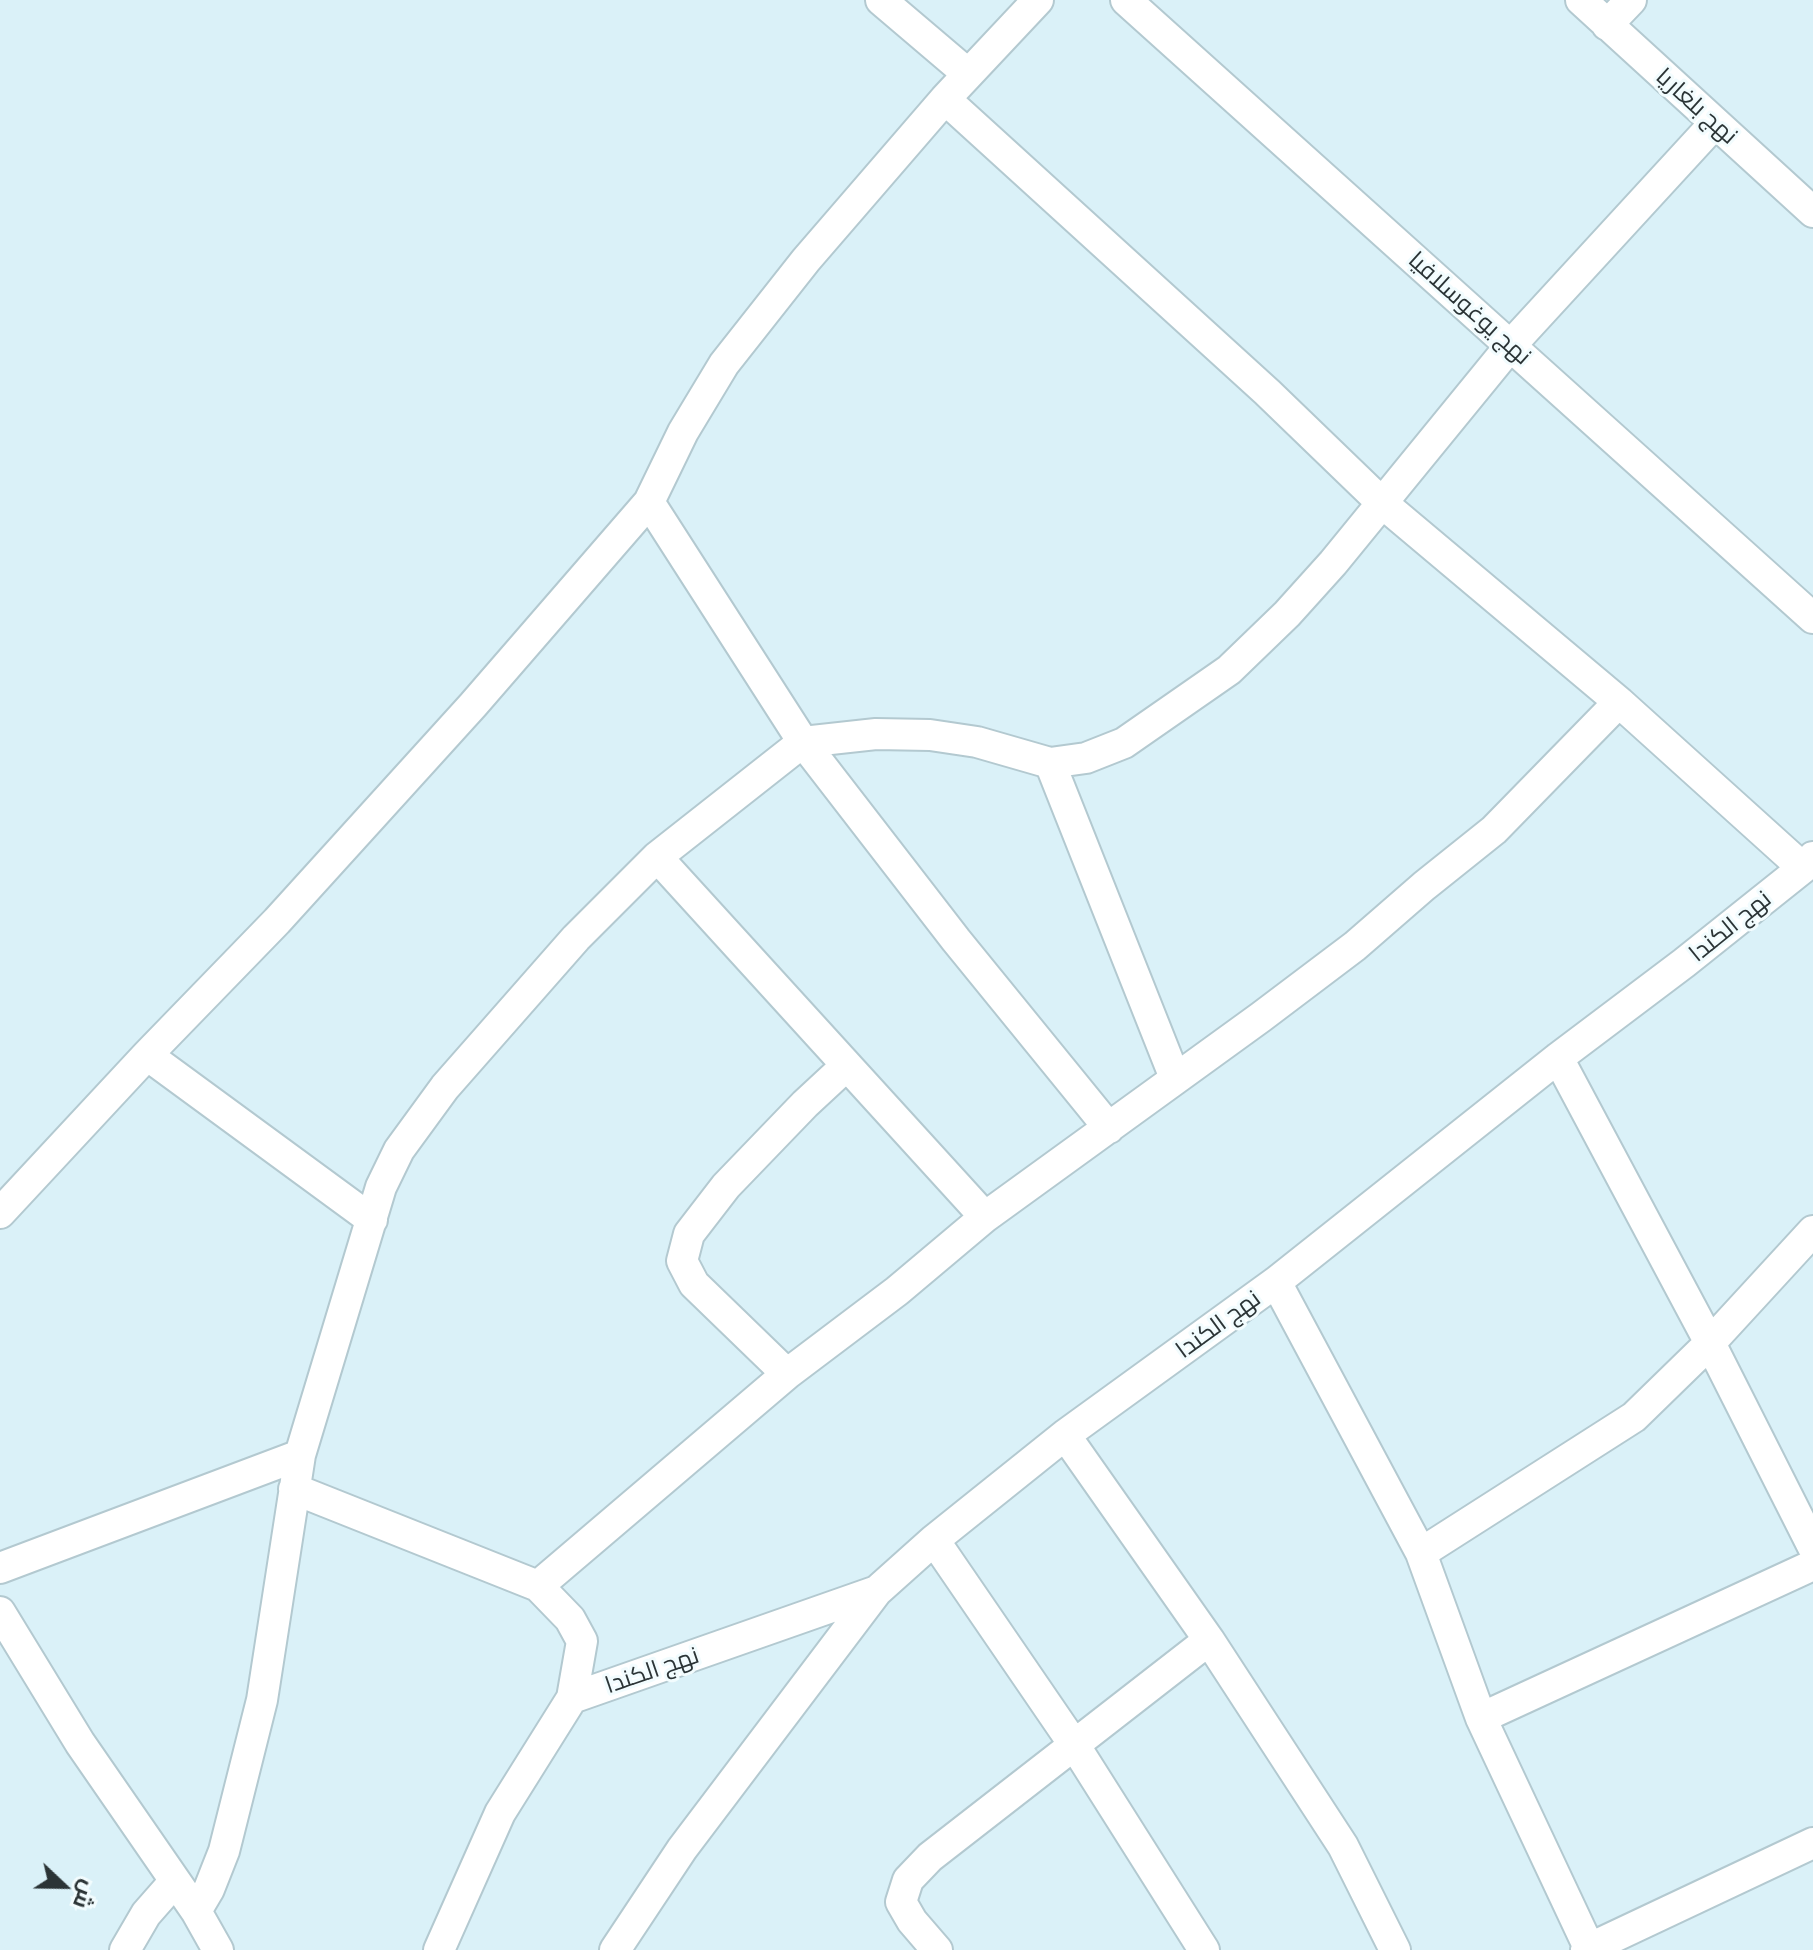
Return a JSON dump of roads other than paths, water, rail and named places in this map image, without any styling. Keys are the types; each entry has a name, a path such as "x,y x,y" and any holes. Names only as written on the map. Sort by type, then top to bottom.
{"street":[{"path":"881,0 968,74"},
{"path":"0,1213 287,910 473,705 649,502 683,432 724,364 806,260 945,99 1038,0"},
{"name":"نهج يوغوسلافيا","path":"1126,0 1813,618"},
{"name":"نهج بلغاريا","path":"1581,0 1813,212"},
{"path":"1607,25 1631,0"},
{"path":"945,99 1267,392 1381,502 1808,862"},
{"path":"196,1911 209,1889 224,1851 262,1700 300,1455 381,1187 399,1150 445,1087 576,938 657,857 803,742 876,734 930,735 977,742 1050,763 1086,758 1124,743 1229,670 1324,574 1511,345 1715,123"},
{"path":"649,502 803,742 956,940 1109,1128"},
{"path":"538,1586 787,1374 897,1291 985,1217 1355,946 1494,830 1619,702"},
{"path":"1050,763 1175,1078"},
{"path":"657,857 985,1217"},
{"name":"نهج الكندا","path":"572,1698 877,1591 934,1540 1065,1435 1276,1282 1558,1058 1684,963 1808,862"},
{"path":"147,1055 372,1220"},
{"path":"1558,1058 1710,1343 1813,1547"},
{"path":"787,1374 694,1284 682,1261 689,1234 726,1186 846,1066"},
{"path":"1421,1553 1634,1417 1710,1343 1813,1231"},
{"path":"1276,1282 1421,1553 1481,1718 1588,1950 1813,1843"},
{"path":"1065,1435 1209,1640 1343,1846 1395,1950"},
{"path":"0,1568 300,1455"},
{"path":"294,1489 538,1586 570,1619 582,1641 572,1698 500,1813 439,1950"},
{"path":"934,1540 1075,1746 1204,1950"},
{"path":"1481,1718 1813,1565"},
{"path":"615,1950 682,1849 877,1591"},
{"path":"0,1612 80,1743 196,1911 218,1950"},
{"path":"937,1950 912,1921 901,1902 908,1880 930,1857 1209,1640"},
{"path":"125,1950 146,1914 175,1881"}]}
